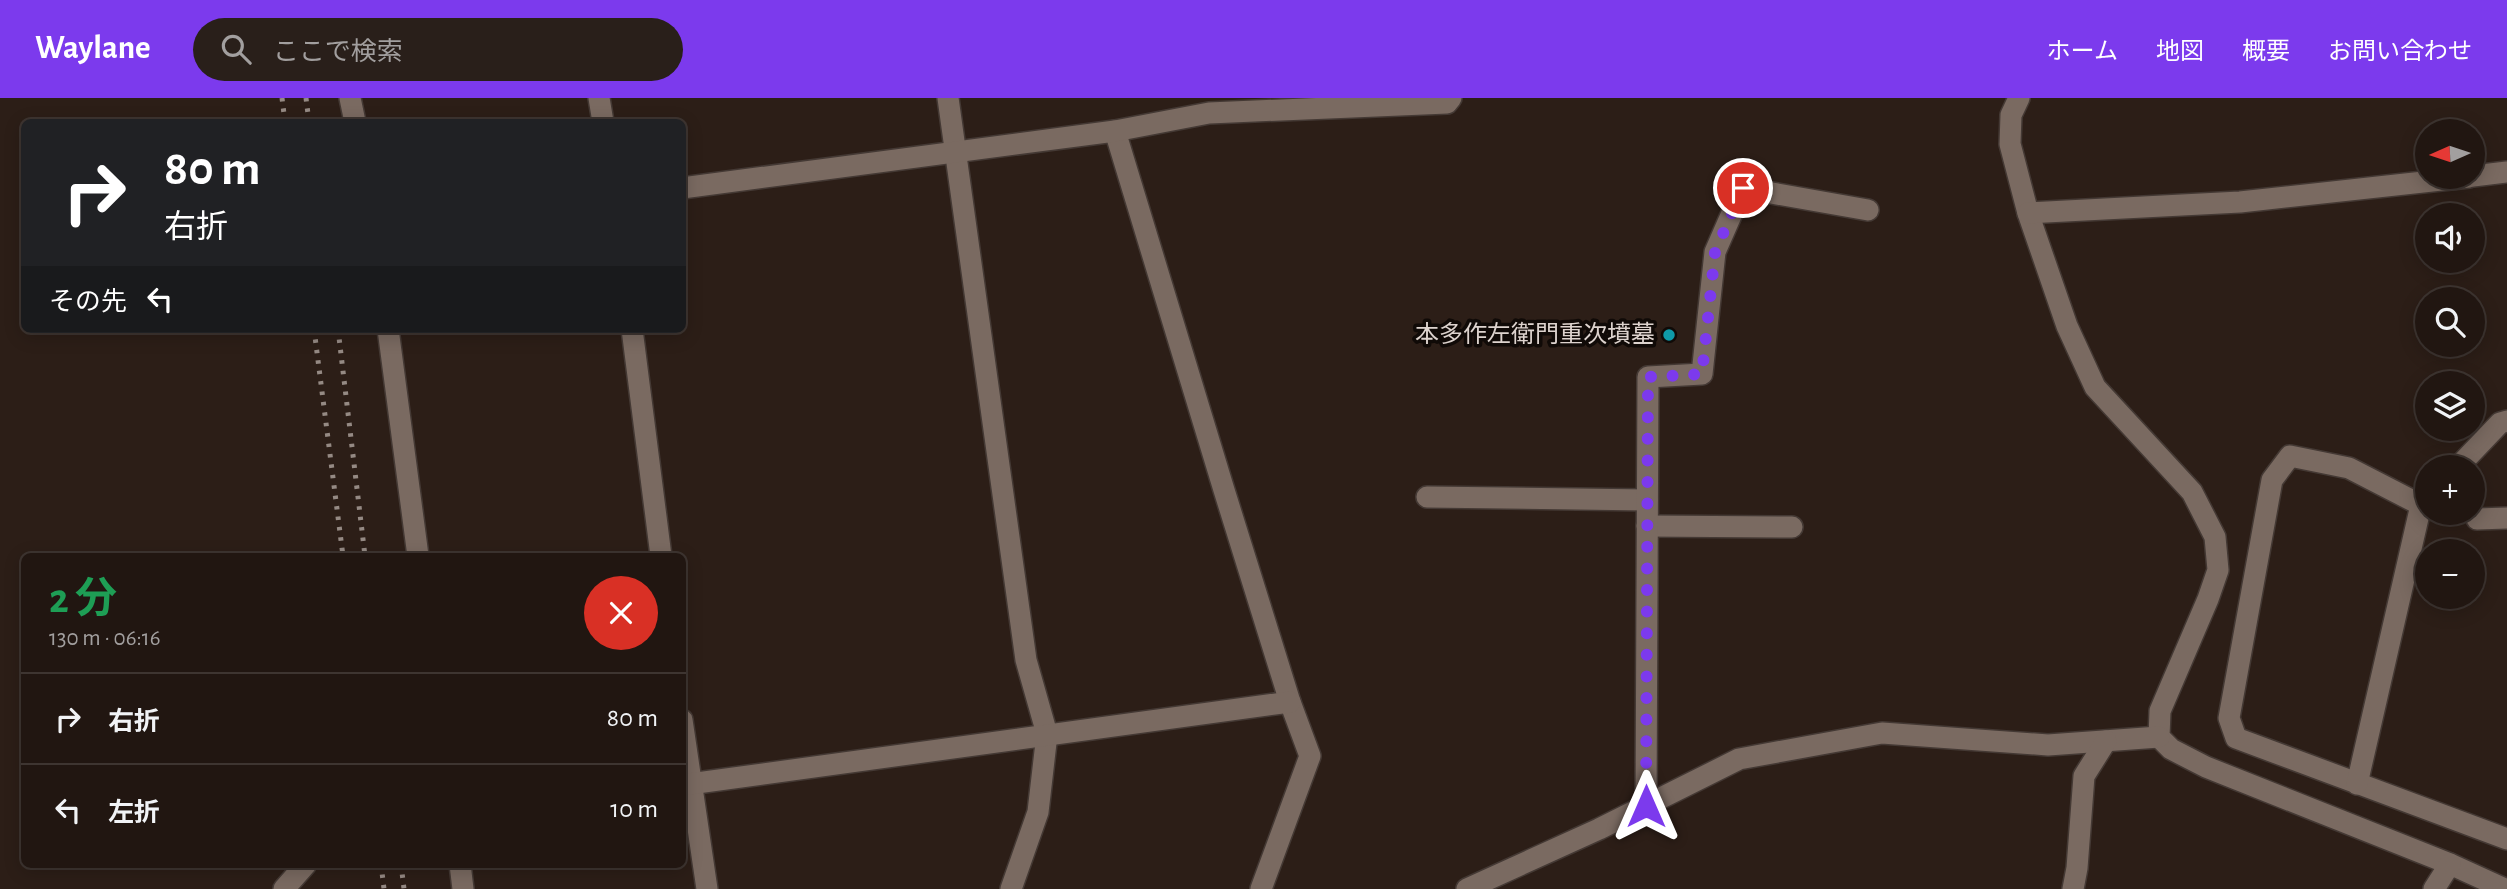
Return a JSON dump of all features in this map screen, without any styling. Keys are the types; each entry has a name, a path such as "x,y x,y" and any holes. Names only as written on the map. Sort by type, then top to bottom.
{"street":[{"path":"350,98 354,119"},
{"path":"599,98 602,119"},
{"path":"947,98 1026,660 1047,734 1038,812 1011,889"},
{"path":"686,187 1115,131 1263,104 1447,103 1451,98"},
{"path":"2019,98 2011,115 2010,144 2028,213 2067,326 2095,387 2192,492 2215,537 2218,570 2208,600 2160,711 2159,737 2171,749 2206,767 2450,864 2505,889"},
{"path":"1115,131 1290,702 1310,756 1261,889"},
{"path":"2485,174 2507,172"},
{"path":"2028,213 2241,202 2415,182"},
{"path":"1646,806 1648,377 1702,374 1715,252 1743,188 1868,210"},
{"path":"389,333 418,553"},
{"path":"633,333 662,553"},
{"path":"2469,455 2500,423 2507,421"},
{"path":"2415,498 2349,468 2290,456 2272,480 2229,718 2236,738 2507,839"},
{"path":"1427,497 1647,500"},
{"path":"2485,519 2507,518"},
{"path":"2357,784 2419,525"},
{"path":"1647,526 1792,527"},
{"path":"707,889 687,784 1290,702"},
{"path":"1467,889 1646,806 1738,759 1882,733 2048,745 2159,737"},
{"path":"2073,889 2084,776 2106,741"},
{"path":"2434,889 2450,864"},
{"path":"284,889 302,868"},
{"path":"460,868 463,889"}],"railway":[{"path":"282,98 285,119"},
{"path":"306,98 309,119"},
{"path":"315,333 343,553"},
{"path":"338,333 365,553"},
{"path":"381,868 384,889"},
{"path":"401,868 404,889"}],"place":[{"name":"本多作左衛門重次墳墓","path":"1669,335"}],"route":[{"path":"1646,806 1648,377 1702,374 1715,252 1743,188"}]}
